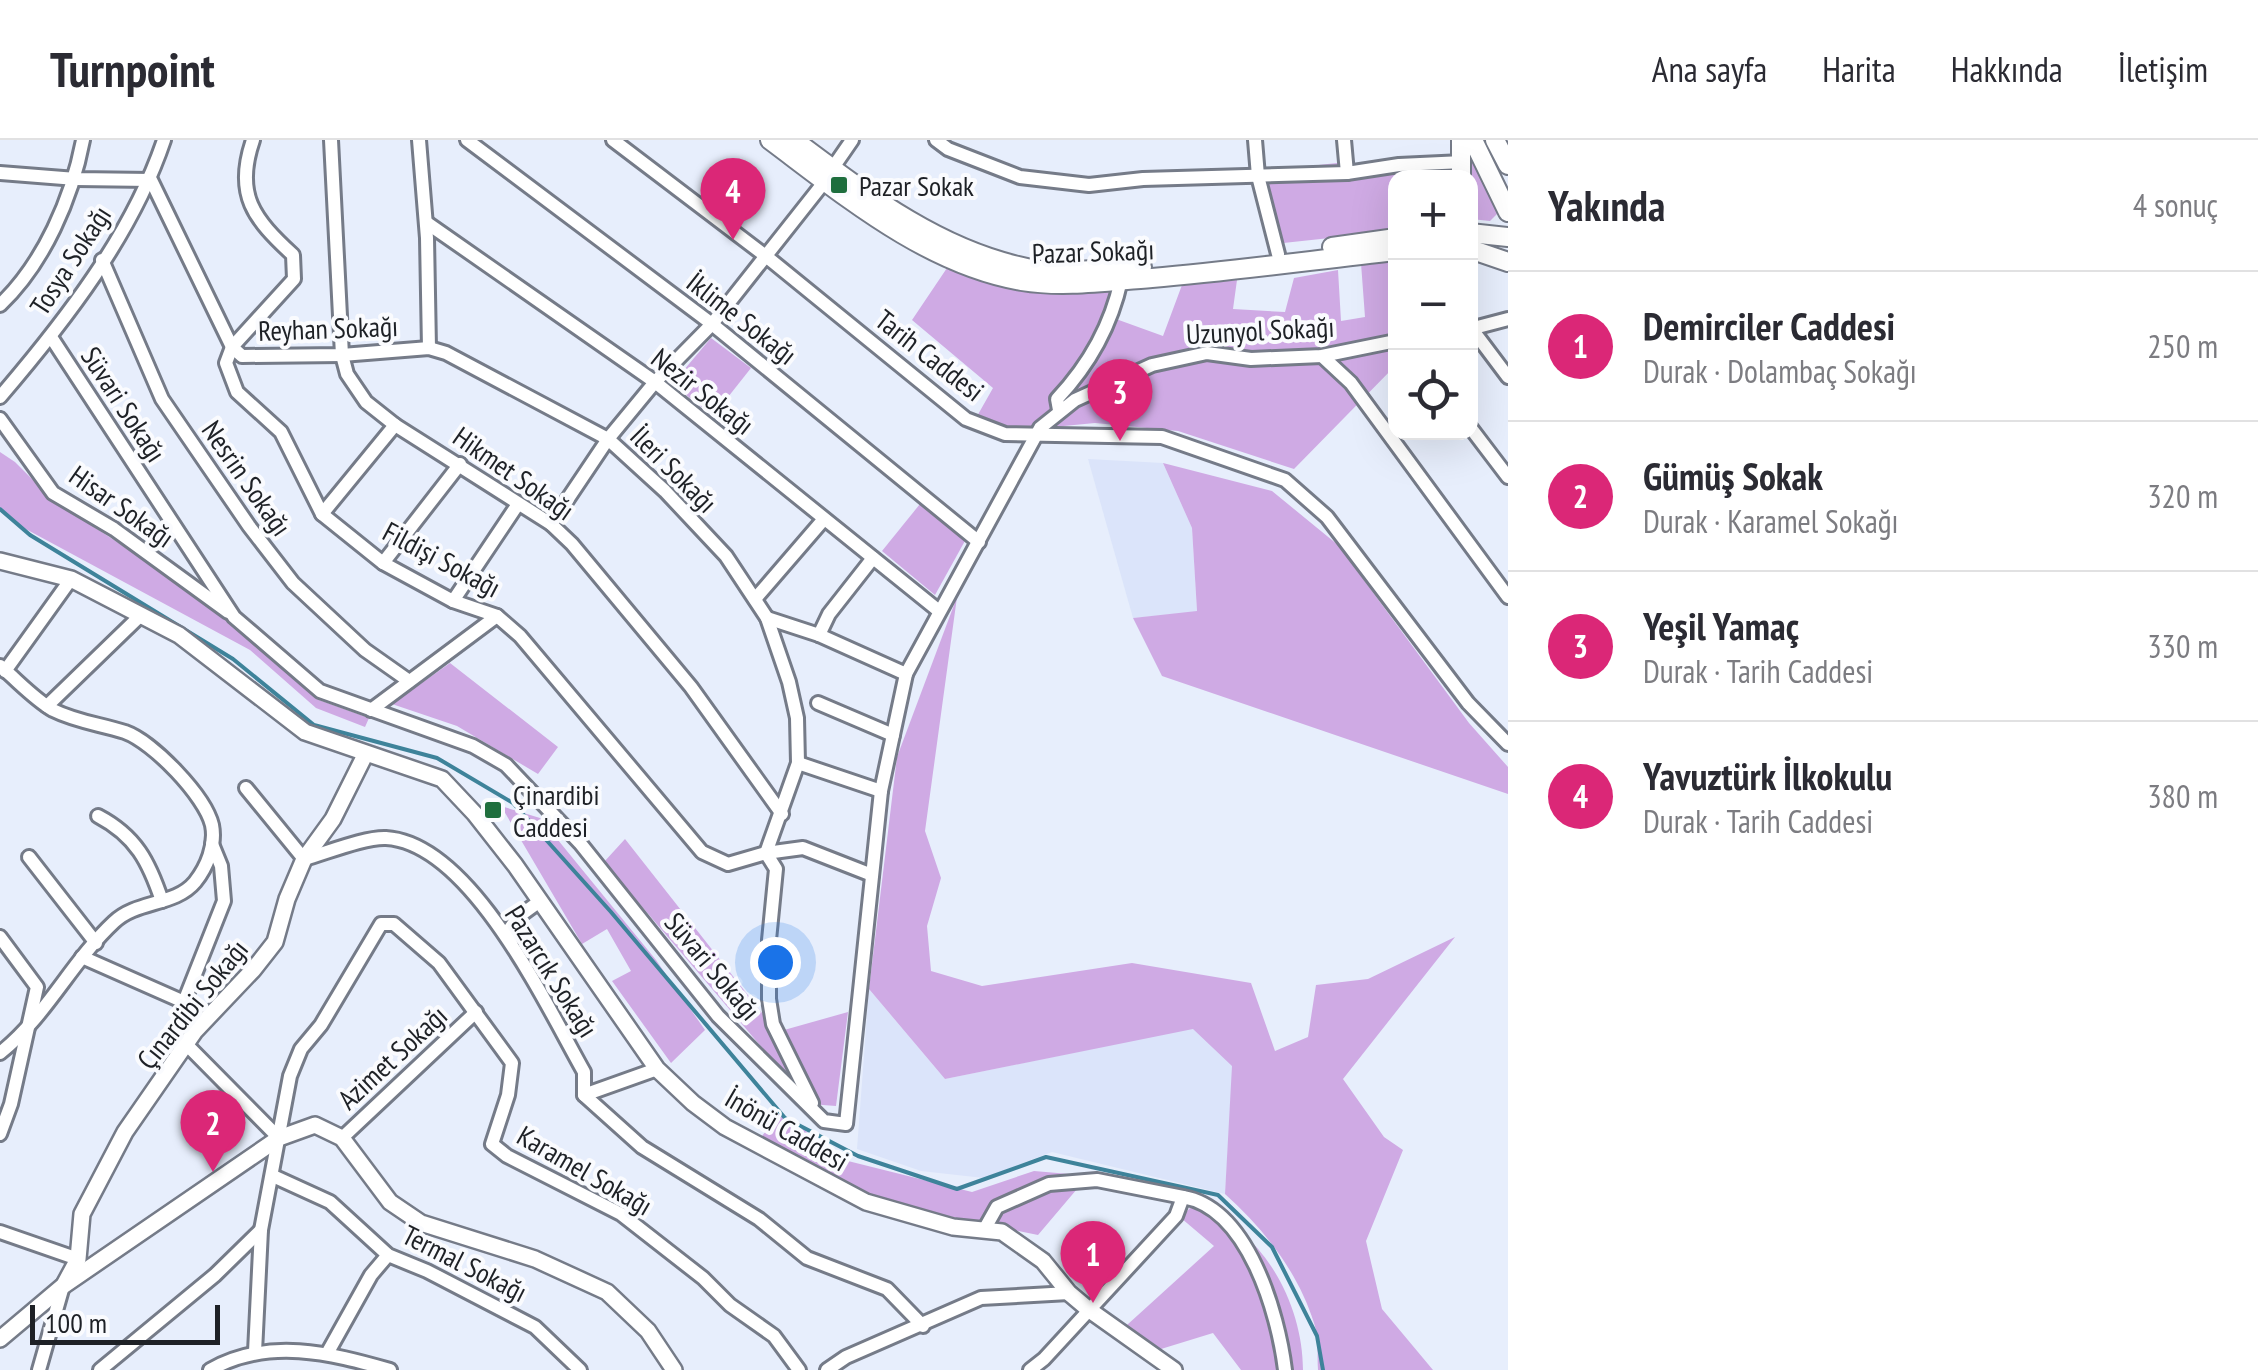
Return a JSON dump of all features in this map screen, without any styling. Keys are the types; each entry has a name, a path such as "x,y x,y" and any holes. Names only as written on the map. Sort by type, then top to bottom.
{"main road":[{"name":"Pazar Sokağı","path":"770,140 917,226 956,244 1029,268 1190,266 1388,239"},
{"name":"Pazar Sokağı","path":"794,140 828,175 912,239 986,271 1023,281 1122,280 1388,252"},
{"path":"1461,140 1462,170"},
{"path":"1472,140 1508,212"},
{"path":"1496,140 1508,164"},
{"path":"1478,234 1508,238"},
{"path":"1478,252 1508,262"}],"street":[{"path":"0,304 38,257 76,180 83,140"},
{"name":"Tosya Sokağı","path":"0,397 51,337 102,260 150,180 164,140"},
{"path":"232,347 294,279 293,255 265,229 248,204 246,160 253,140"},
{"name":"Hikmet Sokağı","path":"330,140 342,355 347,374 366,402 395,424 551,524 690,686 782,814"},
{"path":"419,140 429,348"},
{"name":"İklime Sokağı","path":"468,140 712,324 979,542"},
{"name":"Tarih Caddesi","path":"613,140 767,257 966,419 1005,434 1034,437 1162,436 1285,480 1327,517 1468,703 1508,744"},
{"path":"551,524 608,439 767,257 852,140"},
{"path":"936,140 948,149 1020,176 1088,185 1347,173 1399,165 1462,170"},
{"path":"1254,140 1258,176 1278,254"},
{"path":"1344,140 1347,173"},
{"path":"0,173 76,180 150,180"},
{"name":"Fildişi Sokağı","path":"150,180 232,347 226,363 237,392 280,432 322,514 383,563 453,601 497,616 525,642 702,852 728,864 803,848 872,875"},
{"name":"Nezir Sokağı","path":"426,224 655,382 939,611"},
{"name":"Nesrin Sokağı","path":"102,260 162,400 249,526 293,583 365,650 409,681"},
{"path":"1058,410 1058,399 1085,366 1102,335 1122,280"},
{"path":"1478,327 1508,319"},
{"name":"Süvari Sokağı","path":"51,337 234,616 320,691 474,746 506,765 580,844 718,1016 824,1121"},
{"path":"1478,338 1508,377"},
{"name":"Uzunyol Sokağı","path":"1034,437 1058,410 1152,365 1207,353 1250,359 1322,356 1388,343"},
{"name":"Reyhan Sokağı","path":"232,347 242,356 342,355 429,348"},
{"name":"İleri Sokağı","path":"429,348 446,353 608,439 666,491 726,556 768,618 797,718 798,764 766,853"},
{"path":"1322,356 1350,383 1508,597"},
{"name":"Hisar Sokağı","path":"0,419 54,493 114,528 234,616"},
{"path":"322,514 395,424"},
{"path":"766,853 776,869 769,940 773,1024 801,1084 824,1121 846,1124 880,791 906,674 1034,437"},
{"path":"1478,438 1508,477"},
{"path":"383,563 460,464"},
{"path":"453,601 518,504"},
{"path":"755,599 824,519"},
{"path":"820,635 828,614 873,558"},
{"name":"İnönü Caddesi","path":"0,561 71,579 179,634 305,732 442,779 475,814 657,1069 725,1127 866,1202 953,1227 1002,1232 1043,1262 1088,1309 1174,1370"},
{"path":"0,1054 27,1032 72,967 116,920 139,906 162,901 192,886 210,861 212,825 190,785 159,754 128,733 76,722 47,706 2,668 71,579"},
{"path":"47,706 141,615"},
{"path":"371,710 497,616"},
{"path":"768,618 820,635 906,674"},
{"path":"818,703 894,735"},
{"name":"Çınardibi Sokağı","path":"63,1286 78,1259 82,1214 124,1132 186,1044 275,942 304,859 333,819 365,755"},
{"path":"798,764 880,791"},
{"path":"246,788 304,859"},
{"path":"98,816 131,838 150,865 162,901"},
{"name":"Pazarcık Sokağı","path":"304,859 384,837 418,845 447,864 511,943 584,1072 584,1094"},
{"path":"184,1002 224,901 221,866 211,842"},
{"path":"29,857 96,943"},
{"path":"511,943 509,930 518,917 540,902"},
{"name":"Karamel Sokağı","path":"256,1352 261,1230 284,1100 302,1049 381,924 394,924 439,963 512,1063 508,1096 492,1144 506,1156 621,1214 703,1278 730,1305 774,1336 799,1370"},
{"path":"0,937 37,986 11,1104 0,1134"},
{"path":"82,957 184,1002 202,1025"},
{"name":"Azimet Sokağı","path":"342,1138 476,1012"},
{"path":"186,1044 280,1138"},
{"path":"657,1069 584,1094 642,1147 759,1219 807,1258 887,1289 922,1326"},
{"path":"0,1339 63,1286 280,1138 315,1125 342,1138 390,1202 421,1224 535,1259 607,1292 648,1332 674,1370"},
{"name":"Termal Sokağı","path":"273,1176 330,1202 388,1256 427,1271 536,1327 580,1370"},
{"path":"984,1230 997,1207 1049,1184 1097,1180 1209,1205 1239,1236 1272,1314 1285,1370"},
{"path":"1030,1370 1044,1360 1176,1216 1183,1197"},
{"path":"100,1370 215,1276 261,1230"},
{"path":"0,1232 78,1259"},
{"path":"328,1352 371,1275 388,1256"},
{"path":"39,1370 63,1286"},
{"path":"827,1370 981,1298 1070,1293"},
{"path":"210,1370 256,1352 328,1352 390,1370"}],"shaded area":[{"path":"1337,140 1351,140 1353,167 1458,153 1456,170 1388,170 1388,232 1274,244 1262,171 1337,163"},
{"path":"1469,150 1500,211 1490,221 1478,220 1478,170 1470,170"},
{"path":"1388,261 1388,373 1294,469 1178,431 1095,423 1022,430 976,418 993,388 912,320 947,268 1051,292 1118,292 1116,319 1163,336 1182,285 1237,280 1233,309 1285,312 1294,278 1338,270 1341,321 1365,317 1361,263"},
{"path":"711,338 751,368 713,416 672,384"},
{"path":"0,452 53,500 225,613 319,700 369,718 365,727 316,708 250,650 22,527 0,507"},
{"path":"1088,459 1163,463 1192,528 1197,612 1133,618"},
{"path":"1163,463 1272,491 1338,545 1469,723 1508,767 1508,794 1162,676 1133,618 1197,611 1192,528"},
{"path":"920,504 966,539 935,595 882,551"},
{"path":"957,597 925,831 941,878 927,926 931,971 982,986 1132,963 1251,983 1275,1051 1308,1037 1316,985 1368,979 1455,937 1343,1079 1384,1137 1403,1150 1366,1241 1382,1309 1433,1370 1318,1370 1316,1328 1299,1286 1266,1237 1225,1194 1232,1066 1193,1029 945,1079 869,989 897,757"},
{"path":"450,663 558,747 538,774 457,726 392,704"},
{"path":"501,806 540,818 656,960 705,1030 671,1063 612,981 631,971 607,929 582,944"},
{"path":"625,839 777,1032 848,1012 836,1106 810,1104 604,862"},
{"path":"869,989 945,1079 1193,1028 1233,1065 1225,1194 1052,1152 984,1178 921,1171 857,1149"},
{"path":"780,1113 848,1161 972,1192 1034,1171 1081,1175 1077,1189 1038,1235 895,1205 804,1165 762,1136"},
{"path":"1197,1200 1255,1245 1278,1277 1294,1313 1303,1370 1241,1370 1213,1333 1161,1349 1127,1325 1214,1246 1181,1218"}],"waterway":[{"path":"0,509 30,535 233,659 314,725 437,758 513,803 785,1118 858,1156 957,1189 1046,1157 1218,1195 1272,1247 1317,1336 1323,1370"}],"place":[{"name":"Pazar Sokak","path":"839,185"},
{"name":"Yavuztürk İlkokulu","path":"733,240"},
{"name":"Yeşil Yamaç","path":"1120,441"},
{"name":"Çinardibi Caddesi","path":"493,810"},
{"name":"Gümüş Sokak","path":"213,1172"},
{"name":"Demirciler Caddesi","path":"1093,1303"}]}
